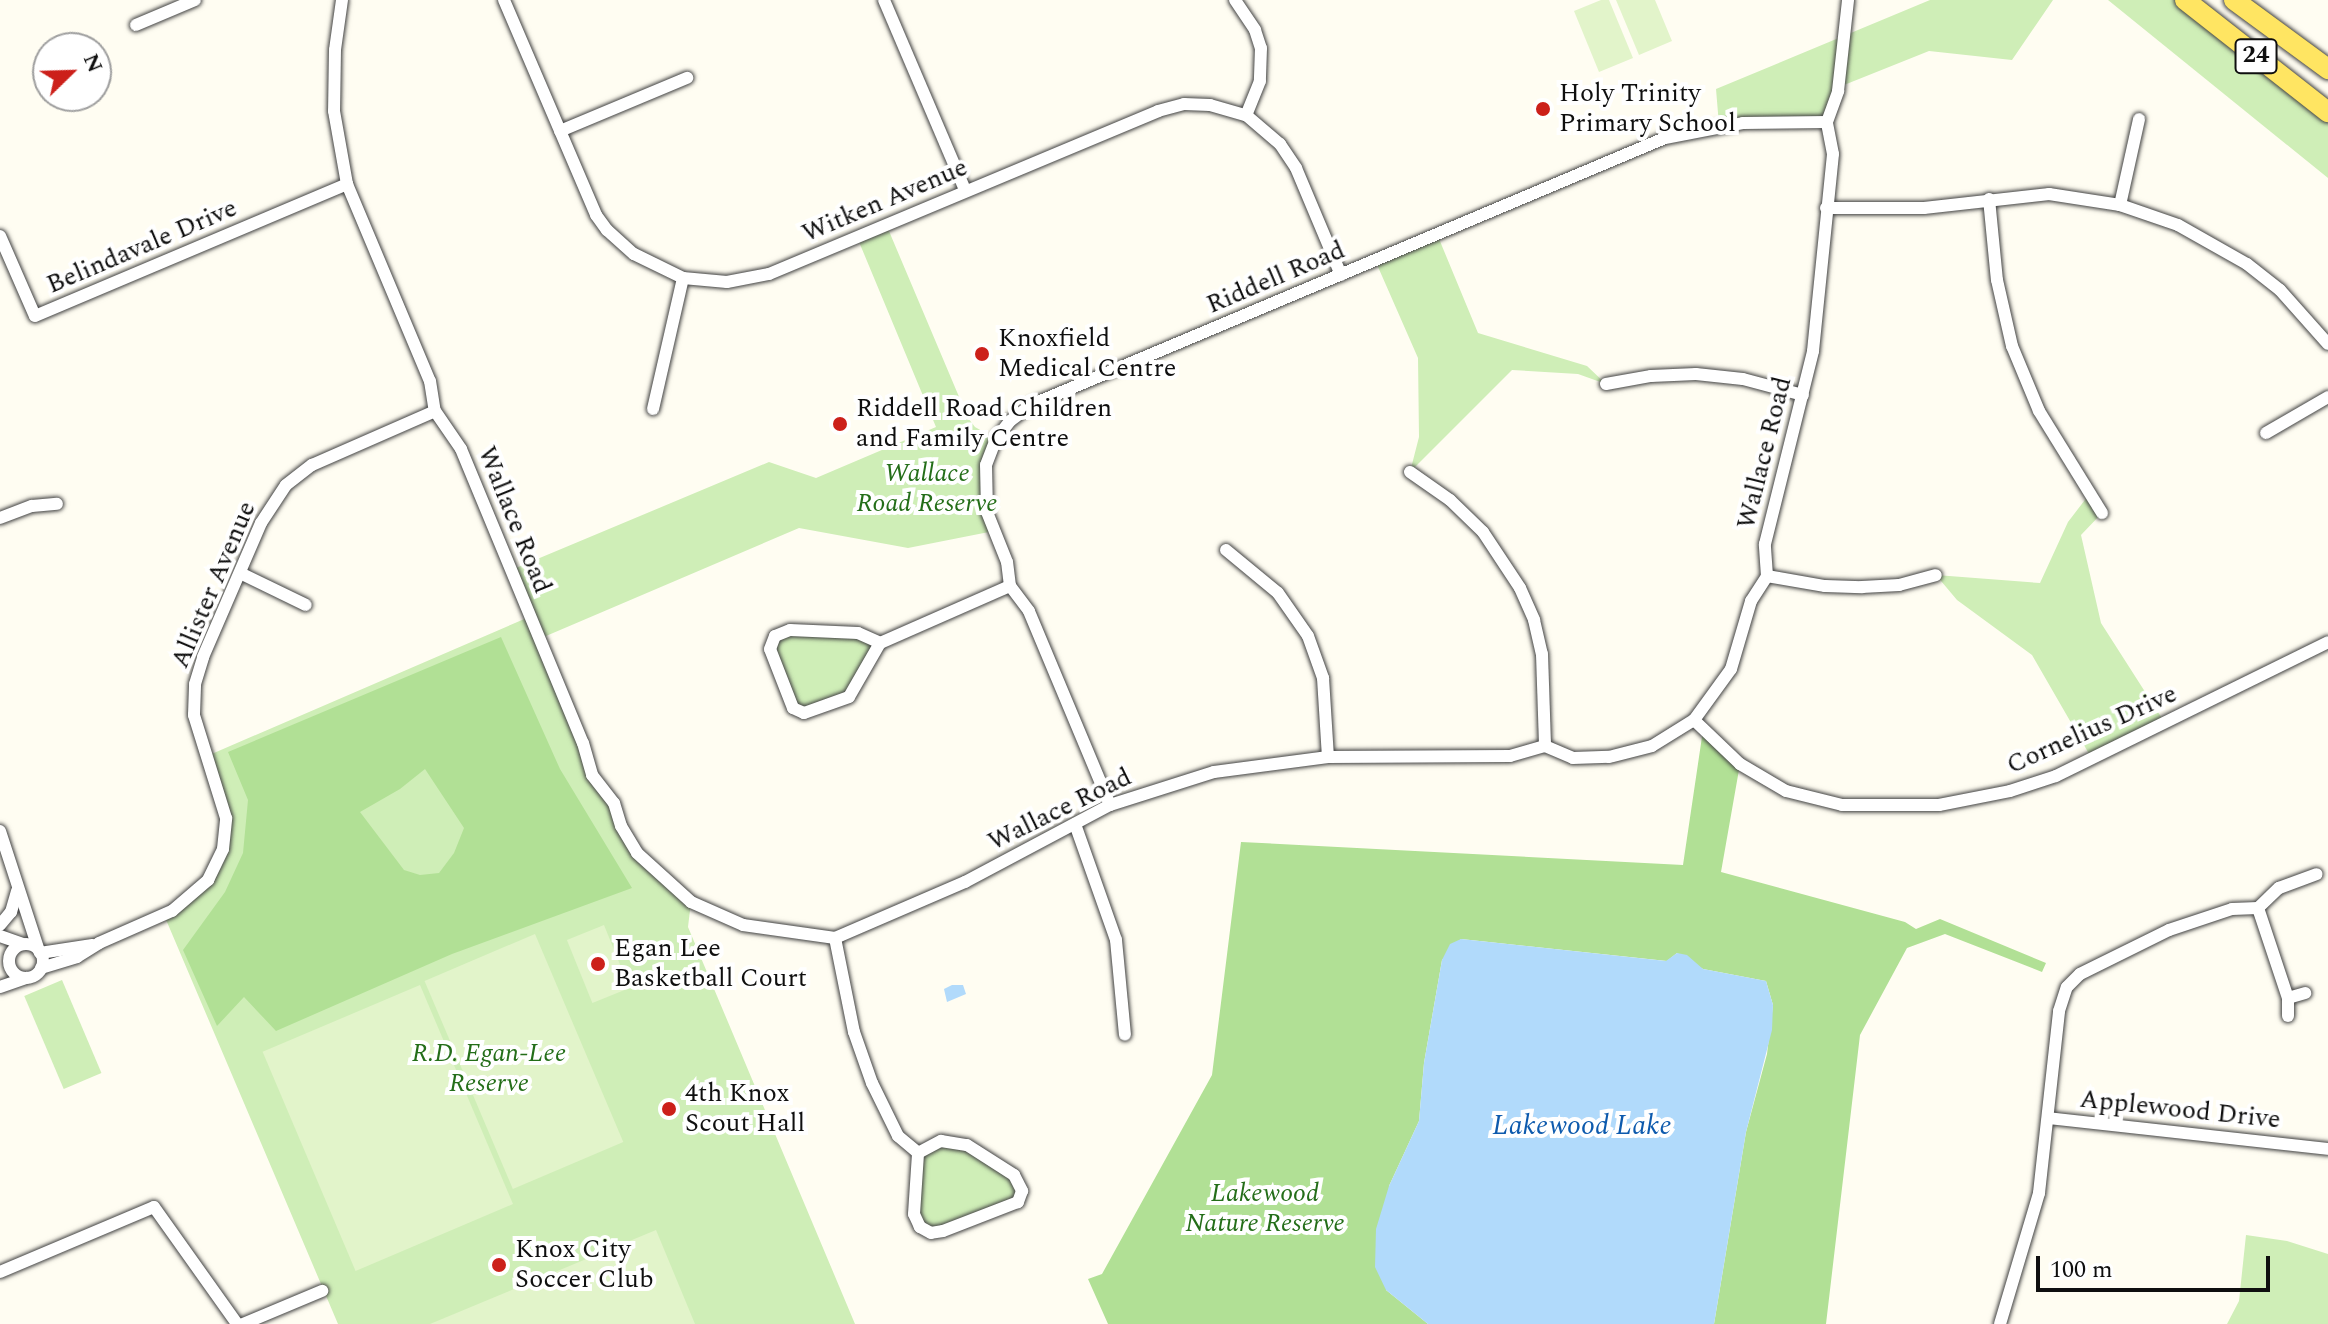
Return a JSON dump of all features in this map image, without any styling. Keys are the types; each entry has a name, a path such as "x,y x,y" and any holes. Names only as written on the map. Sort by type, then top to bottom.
{"main road":[{"name":"24","path":"2185,0 2328,112"},
{"name":"24","path":"2234,0 2328,69"}],"street":[{"path":"136,25 195,0"},
{"name":"Wallace Road","path":"342,0 335,50 334,111 347,184 430,381 435,411 461,449 583,743 592,775 614,803 621,826 637,853 674,890 723,918 762,929 835,938 965,882 1110,805 1214,772 1328,757 1510,756 1545,746 1573,758 1629,754 1671,737 1694,720 1731,669 1751,601 1767,576 1765,544 1813,351 1833,154 1827,122 1838,91 1848,0"},
{"name":"Witken Avenue","path":"504,0 587,197 607,230 634,254 683,278 727,282 769,274 1171,107 1199,104 1246,115 1269,133 1288,155 1341,275"},
{"path":"884,0 965,190"},
{"path":"1235,0 1255,30 1261,48 1260,81 1246,115"},
{"path":"560,131 687,78"},
{"path":"2120,205 2139,119"},
{"name":"Riddell Road","path":"1110,805 1029,611 1010,586 1007,562 987,512 984,486 989,456 1010,421 1031,405 1679,134 1743,123 1827,122"},
{"name":"Belindavale Drive","path":"0,236 35,316 347,184"},
{"path":"1826,208 1924,208 2062,194 2120,205 2178,225 2247,264 2280,290 2328,344"},
{"path":"1989,199 1997,280 2012,346 2039,411 2102,513"},
{"path":"653,409 683,278"},
{"path":"1606,384 1651,376 1696,374 1743,379 1803,395"},
{"path":"2266,433 2328,397"},
{"name":"Allister Avenue","path":"41,968 77,957 99,943 182,904 208,880 220,860 225,835 223,799 199,736 193,699 203,657 269,508 299,474 325,458 435,411"},
{"path":"1410,472 1450,500 1483,532 1520,588 1534,620 1542,654 1545,746"},
{"path":"0,518 32,506 57,504"},
{"path":"1226,550 1278,593 1308,636 1323,678 1328,757"},
{"path":"240,573 306,605"},
{"path":"1767,576 1825,586 1862,587 1899,585 1936,575"},
{"path":"880,643 858,633 790,630 775,636 770,649 788,699 793,708 804,713 849,697 880,643 1010,586"},
{"name":"Cornelius Drive","path":"1694,720 1732,758 1786,791 1842,805 1939,805 2010,791 2056,776 2328,642"},
{"path":"1075,824 1116,940 1125,1035"},
{"path":"0,831 40,952 41,968 26,978 0,987"},
{"path":"2048,1118 2059,1011 2070,982 2175,927 2228,910 2258,908 2279,888 2317,874"},
{"path":"0,925 11,912 17,888"},
{"path":"2258,908 2288,998 2288,1016"},
{"path":"0,936 40,952"},
{"path":"835,938 848,1007 872,1083 898,1136 918,1153"},
{"name":"Allister Avenue","path":"40,952 99,943"},
{"path":"0,944 6,964 16,975 26,978"},
{"path":"6,964 23,944"},
{"path":"2288,998 2305,993"},
{"name":"Applewood Drive","path":"2000,1324 2010,1283 2032,1222 2048,1118 2328,1149"},
{"path":"943,1141 959,1142 1014,1175 1020,1185 1021,1197 1006,1209 943,1231 925,1230 916,1222 914,1214 918,1153 943,1141"},
{"path":"0,1272 154,1207 240,1324 322,1291"}],"green space":[{"path":"1609,0 1633,58 1599,72 1574,11"},
{"path":"1616,0 1655,0 1672,41 1639,55"},
{"path":"1930,0 2053,0 2012,60 1929,51 1839,87 1828,117 1719,125 1716,89"},
{"path":"2108,0 2185,0 2328,112 2328,178"},
{"name":"R.D. Egan-Lee Reserve","path":"886,224 968,418 975,427 996,439 989,456 994,531 908,548 799,528 539,639 628,841 691,902 688,927 855,1324 338,1324 164,915 199,890 225,835 207,756 529,617 511,570 769,462 816,478 936,427 857,237"},
{"path":"1437,234 1478,333 1587,366 1606,384 1578,374 1512,370 1410,472 1419,437 1418,358 1375,260"},
{"path":"2091,492 2102,513 2081,535 2101,623 2165,723 2092,759 2032,655 1957,600 1936,575 2040,583 2068,522"},
{"path":"858,633 880,643 854,690 797,712 772,642 775,636"},
{"path":"501,637 560,769 632,888 452,954 276,1031 244,997 217,1026 183,950 225,892 243,853 248,800 228,752","holes":["425,769 464,828 454,853 439,873 420,875 404,870 360,812 400,789"]},
{"name":"Lakewood Nature Reserve","path":"1703,730 1740,764 1721,872 1905,922 1916,929 1940,919 2046,963 2042,972 1945,934 1907,948 1860,1035 1826,1324 1714,1324 1746,1132 1767,1054 1773,1005 1766,981 1703,969 1677,953 1667,961 1461,939 1442,960 1424,1063 1419,1121 1389,1186 1386,1290 1428,1324 1108,1324 1088,1279 1102,1274 1212,1075 1241,842 1683,865"},
{"name":"Egan Lee Basketball Court","path":"604,925 629,988 592,1003 567,940"},
{"path":"535,934 623,1142 513,1189 425,981"},
{"path":"62,980 101,1073 64,1089 24,996"},
{"path":"420,985 513,1204 356,1271 263,1052"},
{"path":"951,1140 1014,1175 1021,1197 943,1231 920,1227 918,1153"},
{"path":"656,1230 695,1324 430,1324"},
{"path":"2246,1235 2287,1241 2328,1254 2328,1324 2227,1324 2239,1301"}],"water":[{"name":"Lakewood Lake","path":"1461,939 1666,961 1677,953 1687,955 1703,969 1766,981 1773,1005 1772,1030 1746,1132 1714,1324 1428,1324 1386,1290 1375,1267 1376,1229 1389,1186 1419,1121 1424,1063 1442,960 1450,944"},
{"path":"963,985 966,994 947,1002 944,989"}],"place":[{"name":"Holy Trinity Primary School","path":"1543,109"},
{"name":"Knoxfield Medical Centre","path":"982,354"},
{"name":"Riddell Road Children and Family Centre","path":"840,424"},
{"name":"Egan Lee Basketball Court","path":"598,964"},
{"name":"4th Knox Scout Hall","path":"669,1109"},
{"name":"Knox City Soccer Club","path":"499,1265"}],"park label":[{"name":"Wallace Road Reserve","path":"927,489"}]}
